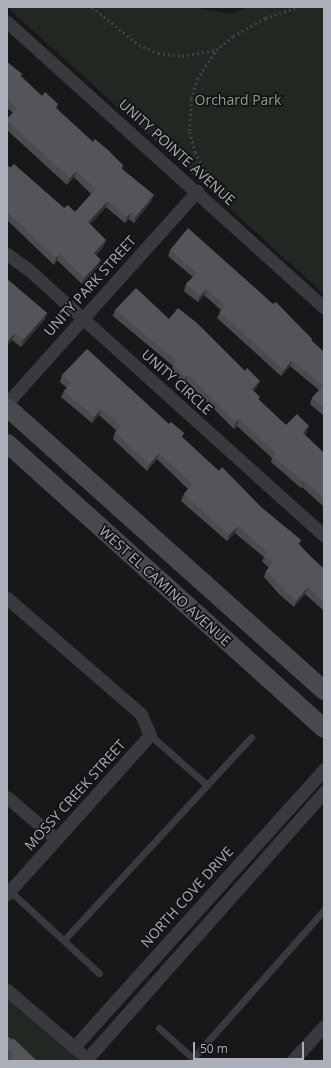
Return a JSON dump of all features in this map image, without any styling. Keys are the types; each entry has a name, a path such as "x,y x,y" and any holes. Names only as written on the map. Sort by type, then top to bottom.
{"main road":[{"name":"WEST EL CAMINO AVENUE","path":"7,407 324,690"},
{"name":"WEST EL CAMINO AVENUE","path":"7,443 324,728"}],"street":[{"name":"UNITY POINTE AVENUE","path":"7,22 197,191 324,307"},
{"name":"UNITY PARK STREET","path":"7,403 197,191"},
{"name":"UNITY CIRCLE","path":"7,254 83,319 324,536"},
{"path":"7,598 142,714 150,735"},
{"name":"MOSSY CREEK STREET","path":"9,892 150,735"},
{"name":"NORTH COVE DRIVE","path":"74,1047 324,769"},
{"path":"7,990 88,1060 324,792"},
{"path":"7,796 56,840"},
{"path":"297,1059 324,1026"}],"lane":[{"path":"150,735 207,785"},
{"path":"64,940 251,737"},
{"path":"9,892 99,973"},
{"path":"159,1028 195,1059 324,910"}],"path":[{"path":"92,7 139,45 158,53 182,56 216,50"},
{"path":"208,201 217,192 195,153 189,130 197,79 216,50 234,36 265,18 299,7"}],"green space":[{"name":"Orchard Park","path":"7,7 191,7 229,14 249,7 324,7 324,294"},
{"path":"7,990 86,1061 7,1061"}],"building":[{"path":"7,62 22,74 20,76 42,96 45,92 58,104 56,108 93,142 95,139 108,150 123,165 121,168 154,195 136,216 131,212 127,217 108,201 88,222 106,240 94,253 101,260 84,278 60,254 56,258 7,212 7,165 10,168 14,164 64,208 68,205 75,212 96,189 76,171 70,178 7,121 7,119 17,108 7,99"},
{"path":"188,228 273,304 276,302 324,352 324,408 312,398 323,386 292,360 284,370 220,312 225,306 206,289 200,296 186,284 197,273 170,250"},
{"path":"7,279 47,313 23,340 15,333 8,341 7,340"},
{"path":"136,288 169,319 178,308 197,323 245,371 247,368 260,381 252,389 260,397 258,399 286,425 297,414 309,426 303,433 323,452 324,451 324,499 304,480 303,482 273,456 276,453 239,419 236,422 188,375 186,377 173,365 177,361 115,310"},
{"path":"87,349 169,424 171,422 184,433 181,436 219,471 222,467 262,508 301,540 298,543 324,569 324,603 308,587 296,601 266,571 273,563 264,555 267,552 238,526 229,535 184,494 192,484 159,453 149,465 115,432 121,426 101,409 94,417 64,391 71,383 62,375"},
{"path":"7,1036 12,1040 13,1038 37,1061 10,1061 14,1056 7,1048"}]}
